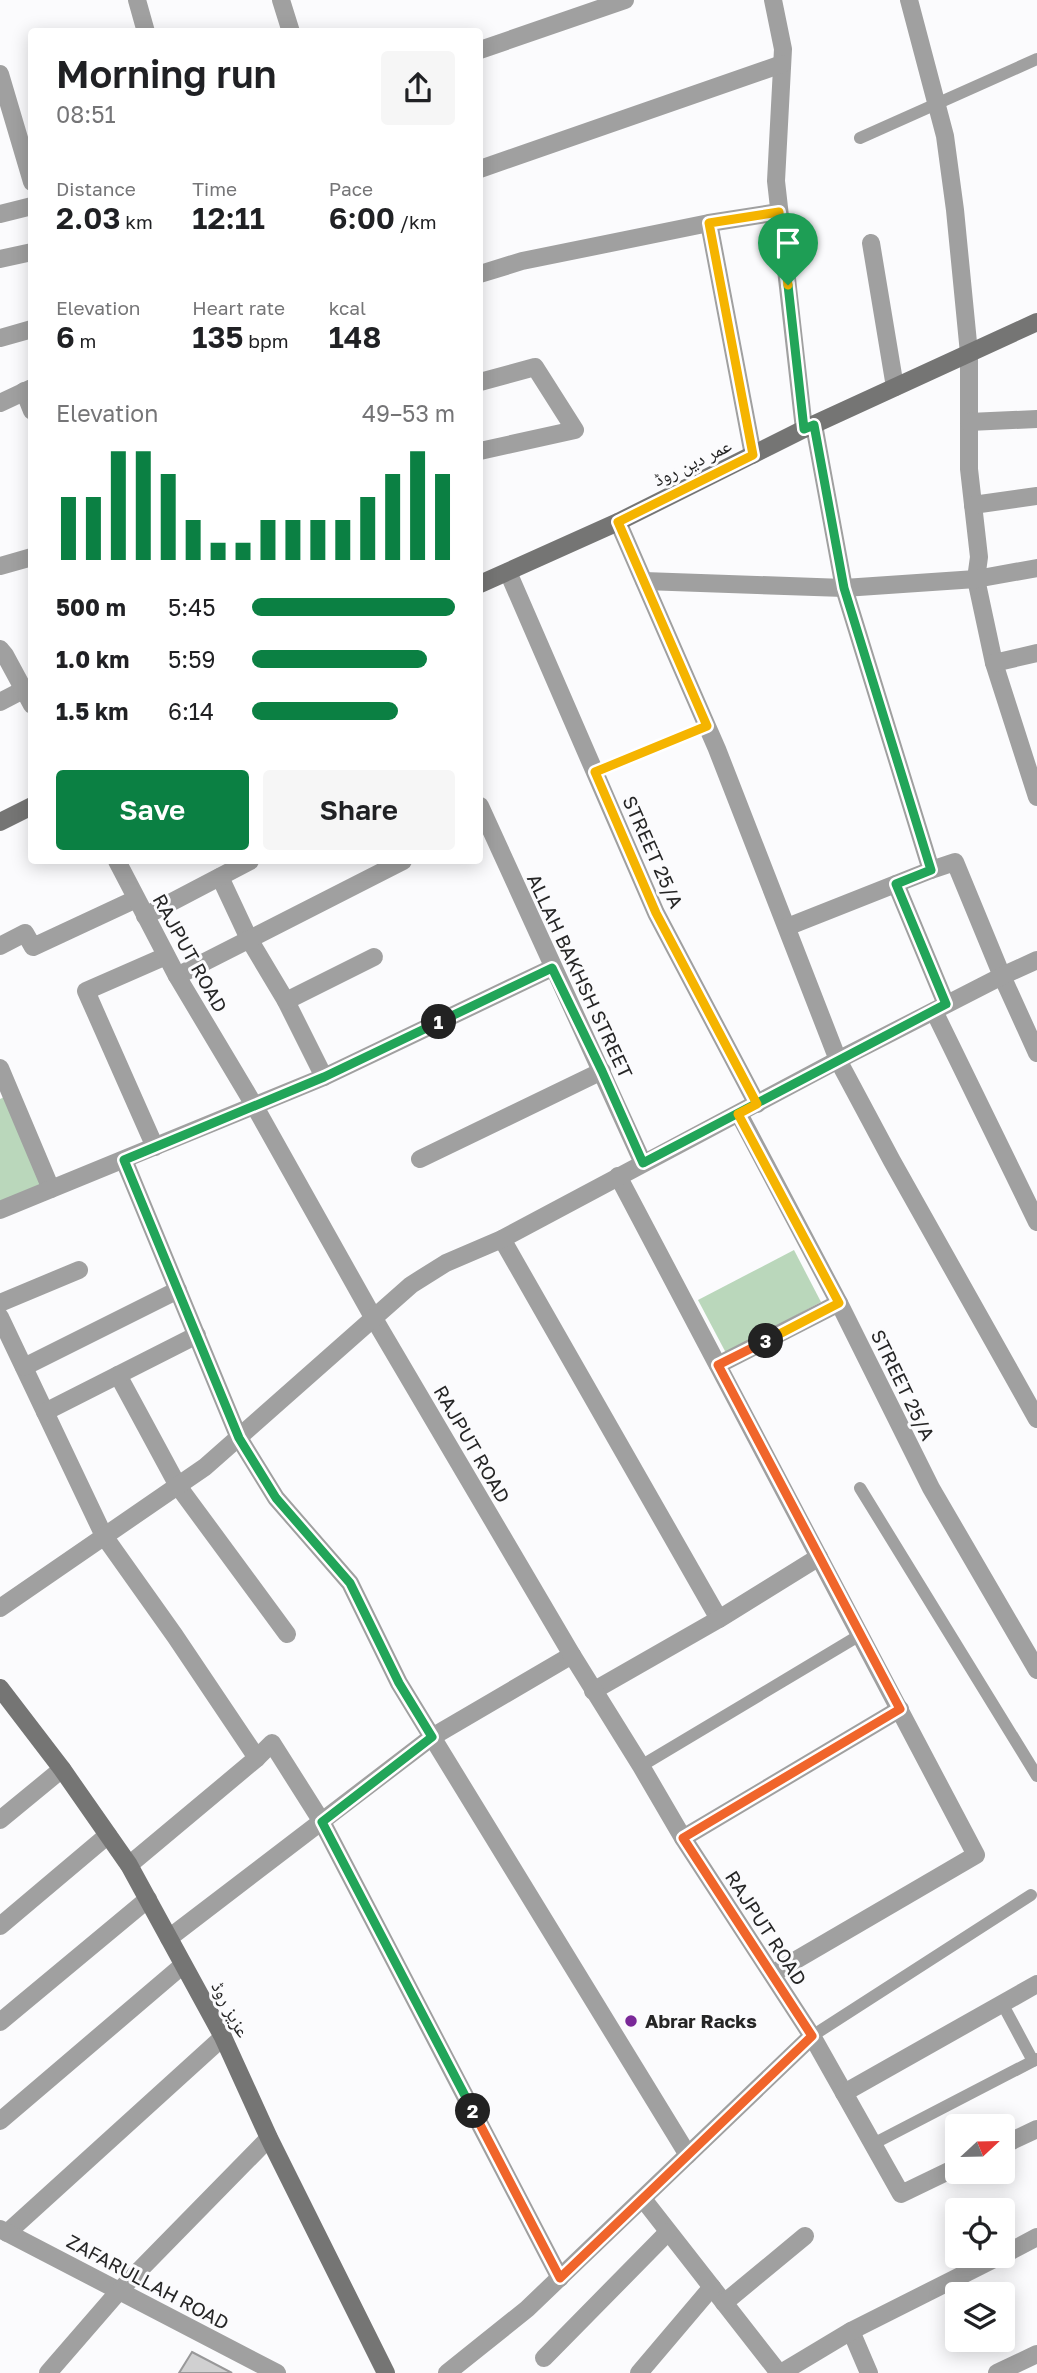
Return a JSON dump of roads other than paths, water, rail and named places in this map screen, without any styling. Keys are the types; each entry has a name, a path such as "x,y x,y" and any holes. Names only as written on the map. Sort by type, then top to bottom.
{"main road":[{"name":"عمر دین روڈ","path":"483,583 618,522 809,427 1037,321"},
{"path":"0,822 28,808"},
{"name":"عزیز روڈ","path":"0,1688 62,1769 129,1864 223,2037 386,2373"}],"street":[{"path":"137,0 145,28"},
{"path":"281,0 290,28"},
{"path":"483,49 625,0"},
{"path":"774,0 783,49 776,181 809,427 844,588 931,870"},
{"path":"915,1 945,136 954,197 969,353 969,469 979,557 976,579 994,663 1037,797"},
{"path":"483,168 782,64"},
{"path":"0,75 28,169"},
{"path":"0,214 28,207"},
{"path":"483,273 523,261 709,223 779,212"},
{"path":"709,223 753,455"},
{"path":"871,243 895,387"},
{"path":"0,259 28,253"},
{"path":"0,338 28,330"},
{"path":"483,381 535,367 575,429 483,450"},
{"path":"0,403 28,401"},
{"path":"969,422 1037,419"},
{"path":"973,505 1037,496"},
{"path":"618,522 707,726 838,1060 1037,1419"},
{"path":"0,566 28,558"},
{"path":"644,582 844,588 976,579 1037,568"},
{"name":"STREET 25/A","path":"508,572 656,913 757,1104"},
{"path":"0,649 27,698 0,702"},
{"path":"994,663 1037,653"},
{"name":"ALLAH BAKHSH STREET","path":"483,820 643,1163"},
{"path":"787,927 955,862 1002,976 1036,1047"},
{"name":"RAJPUT ROAD","path":"118,864 177,976 254,1105 373,1317 683,1838 812,2036 901,2194 945,2173"},
{"path":"145,916 244,864"},
{"path":"177,976 397,864"},
{"path":"220,877 249,939 286,1001 324,1077"},
{"path":"896,884 940,1008 1037,1222"},
{"path":"0,946 24,933 33,947 136,899"},
{"path":"155,1147 86,991 166,956"},
{"path":"286,1001 374,957"},
{"path":"0,1608 205,1467 373,1317 411,1285 446,1263 502,1239 838,1060 1037,960"},
{"path":"0,1210 324,1077 552,968"},
{"path":"0,1069 51,1189"},
{"path":"420,1159 602,1071"},
{"name":"STREET 25/A","path":"738,1114 839,1303 931,1488 1037,1670"},
{"path":"124,1160 239,1438 276,1498 350,1583 399,1683 688,2155"},
{"path":"618,1177 976,1855 772,1975"},
{"path":"502,1239 719,1619"},
{"path":"0,1303 79,1270"},
{"path":"24,1367 178,1290"},
{"path":"718,1365 839,1303"},
{"path":"0,1317 104,1536 257,1758"},
{"path":"46,1412 197,1335"},
{"path":"118,1375 178,1486 287,1634"},
{"path":"593,1690 719,1619 819,1557"},
{"path":"169,1938 432,1737 572,1655"},
{"path":"683,1838 900,1709"},
{"path":"129,1864 272,1744 322,1822 560,2278"},
{"path":"0,1820 62,1769"},
{"path":"0,1926 108,1835"},
{"path":"0,2022 148,1899"},
{"path":"0,2121 183,1965"},
{"path":"844,2094 1037,1984"},
{"path":"447,2373 527,2309 812,2036"},
{"path":"4,2231 223,2037"},
{"path":"1015,2139 1037,2129"},
{"path":"48,2373 119,2291 270,2138"},
{"path":"643,2199 780,2373 851,2331 976,2268"},
{"name":"ZAFARULLAH ROAD","path":"4,2231 277,2373"},
{"path":"544,2358 668,2232"},
{"path":"724,2303 805,2236"},
{"path":"1015,2248 1037,2237"},
{"path":"639,2373 712,2287"},
{"path":"851,2331 869,2373"},
{"path":"997,2373 1037,2354"}],"lane":[{"path":"860,138 1037,60"},
{"path":"595,772 707,726"},
{"path":"860,1488 1037,1776"},
{"path":"641,1766 860,1635"},
{"path":"812,2036 1031,1895"},
{"path":"873,2144 1035,2060 1003,2005"}],"place":[{"name":"Abrar Racks","path":"631,2021"}]}
